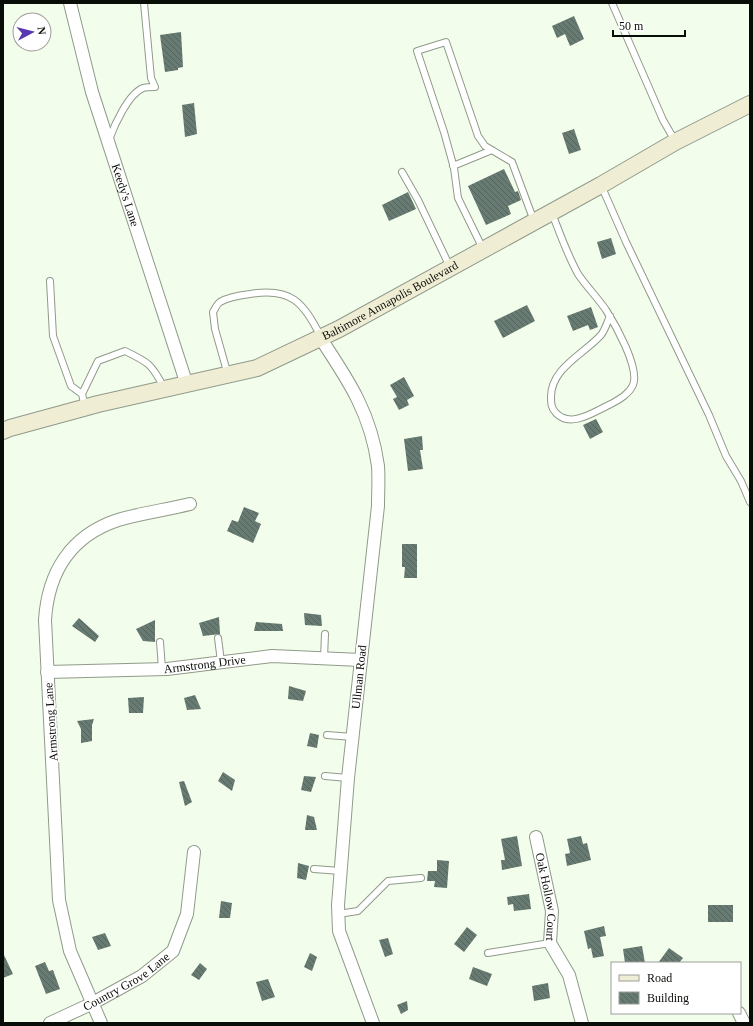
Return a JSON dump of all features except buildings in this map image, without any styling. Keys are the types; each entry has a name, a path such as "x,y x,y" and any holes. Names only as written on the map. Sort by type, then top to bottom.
{"main road":[{"name":"Baltimore Annapolis Boulevard","path":"3,431 84,401 164,390 257,368 321,339 601,185 675,142 750,104"}],"street":[{"name":"Keedy's Lane","path":"70,3 92,92 187,384"},
{"name":"Ullman Road","path":"321,339 359,399 368,422 378,468 378,506 348,778 338,914 339,931 373,1023"},
{"name":"Armstrong Lane","path":"101,1023 70,951 59,900 47,672 45,620 46,603 55,573 69,552 84,538 102,527 118,520 190,504"},
{"name":"Armstrong Drive","path":"47,672 162,669 272,656 361,660"},
{"name":"Oak Hollow Court","path":"536,837 552,911 550,943 569,975 582,1023"},
{"name":"Country Grove Lane","path":"50,1023 92,1004 142,976 173,951 187,914 194,852"},
{"path":"740,1014 744,1023"}],"lane":[{"path":"108,142 114,126 132,98 142,89 155,87 151,78 144,3"},
{"path":"612,3 663,120 675,142"},
{"path":"483,249 458,198 453,166 444,132 416,51 446,42 478,136 485,146 512,162 534,221"},
{"path":"453,166 492,150"},
{"path":"402,172 418,200 450,268"},
{"path":"601,185 626,242 710,415 726,456 741,481 750,502"},
{"path":"552,211 567,253 579,276 610,316 632,364 634,383 626,394 619,400 576,420 563,418 553,411 551,404 553,383 562,371 602,334 610,316"},
{"path":"50,281 52,336 71,386 84,401 98,361 125,351 146,361 157,376 164,390"},
{"path":"228,375 215,329 212,312 220,302 244,294 269,291 285,293 299,304 314,324 321,339"},
{"path":"324,658 325,634"},
{"path":"218,638 221,662"},
{"path":"160,642 162,669"},
{"path":"327,735 353,737"},
{"path":"325,776 348,778"},
{"path":"314,869 341,871"},
{"path":"338,914 358,911 388,881 421,878"},
{"path":"488,953 550,943"}]}
